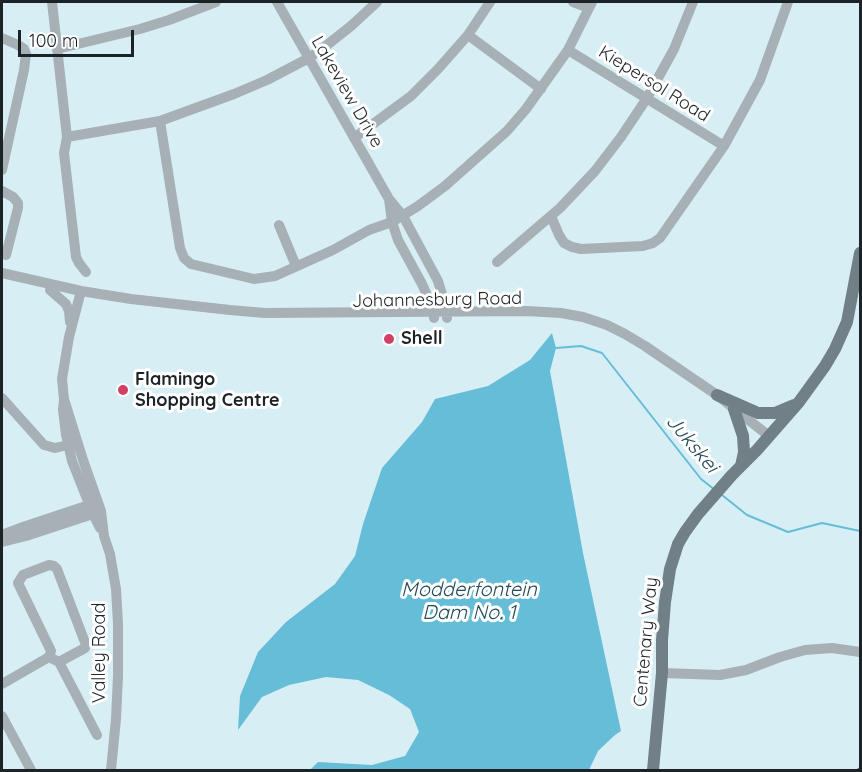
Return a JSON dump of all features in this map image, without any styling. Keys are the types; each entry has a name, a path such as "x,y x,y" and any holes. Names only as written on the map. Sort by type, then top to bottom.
{"main road":[{"name":"Centenary Way","path":"653,771 662,674 663,631 670,569 678,544 698,514 799,402 825,366 843,333 861,254"},
{"path":"717,395 758,413 775,413 799,402"},
{"path":"734,409 743,436 744,452 737,471"}],"street":[{"path":"52,2 67,137 64,153 76,257 86,272"},
{"path":"57,48 140,29 216,2"},
{"name":"Lakeview Drive","path":"277,2 389,199 403,216 438,281 447,315"},
{"path":"67,137 160,121 267,80 309,58 351,26 377,2"},
{"path":"354,138 411,96 438,69 468,35 490,2"},
{"path":"160,121 180,248 184,258 190,264 254,279 275,276 403,216 445,186 499,138 541,89 568,50 591,5 573,2"},
{"path":"497,262 551,216 595,171 621,137 647,98 674,49 693,2"},
{"path":"551,216 564,243 581,249 642,246 660,238 724,146 760,80 788,2"},
{"path":"468,35 541,89"},
{"path":"2,38 24,49 26,54 2,170"},
{"name":"Kiepersol Road","path":"568,50 724,146"},
{"path":"2,191 14,197 18,203 6,255"},
{"name":"Lakeview Drive","path":"389,199 392,222 434,315"},
{"path":"279,225 296,266"},
{"path":"418,277 431,268"},
{"name":"Johannesburg Road","path":"2,273 80,294"},
{"name":"Johannesburg Road","path":"2,279 80,294 265,313 506,318 561,313 583,317 607,325 645,346 717,395 769,436"},
{"path":"50,290 66,304 69,311 69,337"},
{"path":"80,294 69,337 62,379 63,410 72,461 95,508"},
{"path":"2,398 44,445 55,448 68,445"},
{"path":"64,399 95,508"},
{"path":"2,535 23,526 95,508"},
{"path":"2,542 26,536 95,508"},
{"name":"Valley Road","path":"95,508 110,554 116,589 117,698 111,771"},
{"path":"2,684 54,660 85,648 86,645 54,566 23,575 18,583 54,660 97,735"},
{"path":"662,674 720,675 746,670 805,650 832,648 861,651"},
{"path":"2,716 31,771"}],"water":[{"name":"Modderfontein Dam No. 1","path":"552,333 556,348 550,371 583,553 621,731 598,751 589,770 310,770 318,762 372,765 405,756 419,732 410,709 389,695 358,680 326,677 289,685 262,697 238,730 240,696 258,652 286,622 335,584 355,556 382,468 422,422 435,399 488,386 530,360"}],"waterway":[{"name":"Jukskei","path":"556,348 581,346 602,353 701,479 715,490"},
{"name":"Jukskei","path":"722,495 747,515 788,532 822,523 860,531"}],"place":[{"name":"Shell","path":"389,339"},
{"name":"Flamingo Shopping Centre","path":"123,390"}]}
